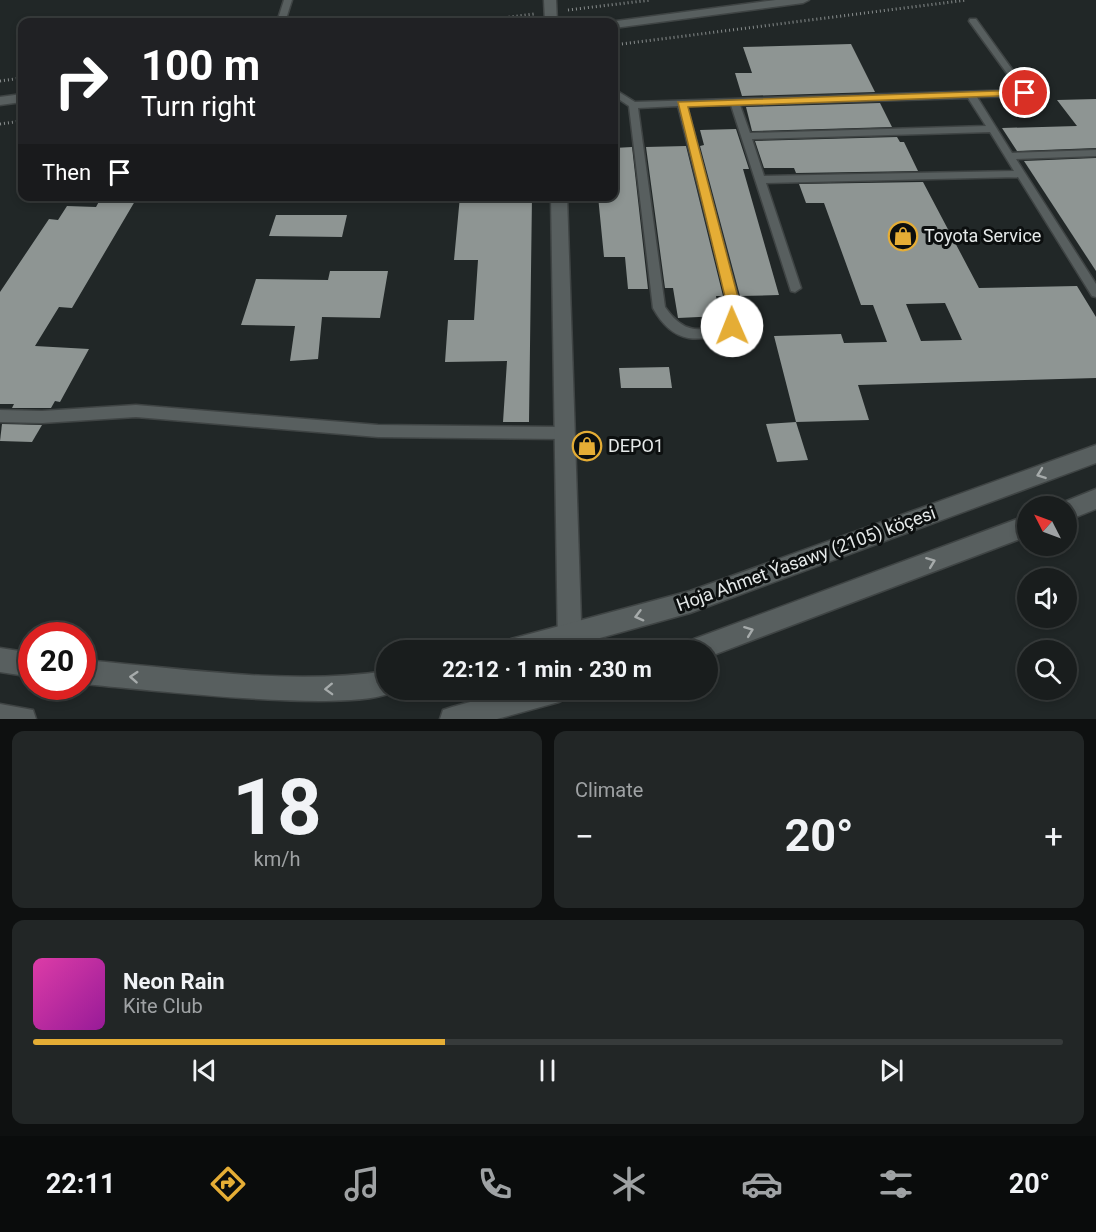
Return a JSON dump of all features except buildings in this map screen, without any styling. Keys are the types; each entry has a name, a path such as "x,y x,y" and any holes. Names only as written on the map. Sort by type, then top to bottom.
{"street":[{"path":"618,23 803,0"},
{"path":"0,101 18,99"},
{"path":"559,201 569,640"},
{"name":"Hoja Ahmet Ýasawy (2105) köçesi","path":"578,640 690,602 1096,454"},
{"path":"1077,507 1096,499"},
{"path":"718,642 1017,529"},
{"path":"0,660 18,663"},
{"path":"96,673 304,690 376,685"},
{"path":"452,719 523,700"},
{"path":"0,716 24,719"}],"lane":[{"path":"282,18 288,0"},
{"path":"618,95 633,105 1025,93 973,21"},
{"path":"971,95 1096,293"},
{"path":"735,102 795,288"},
{"path":"633,105 658,308 668,324 686,333 708,335 732,326 735,309 682,104"},
{"path":"746,136 991,129"},
{"path":"1008,156 1096,153"},
{"path":"760,180 1020,174"},
{"path":"0,416 42,417 136,411 378,431 565,433"}],"path":[{"path":"502,18 651,0"},
{"path":"618,44 967,0"},
{"path":"0,81 18,79"},
{"path":"0,124 18,122"}],"place":[{"name":"Toyota Service","path":"903,236"},
{"name":"DEPO1","path":"587,446"}],"route":[{"path":"732,326 735,309 682,104 1025,93"}]}
